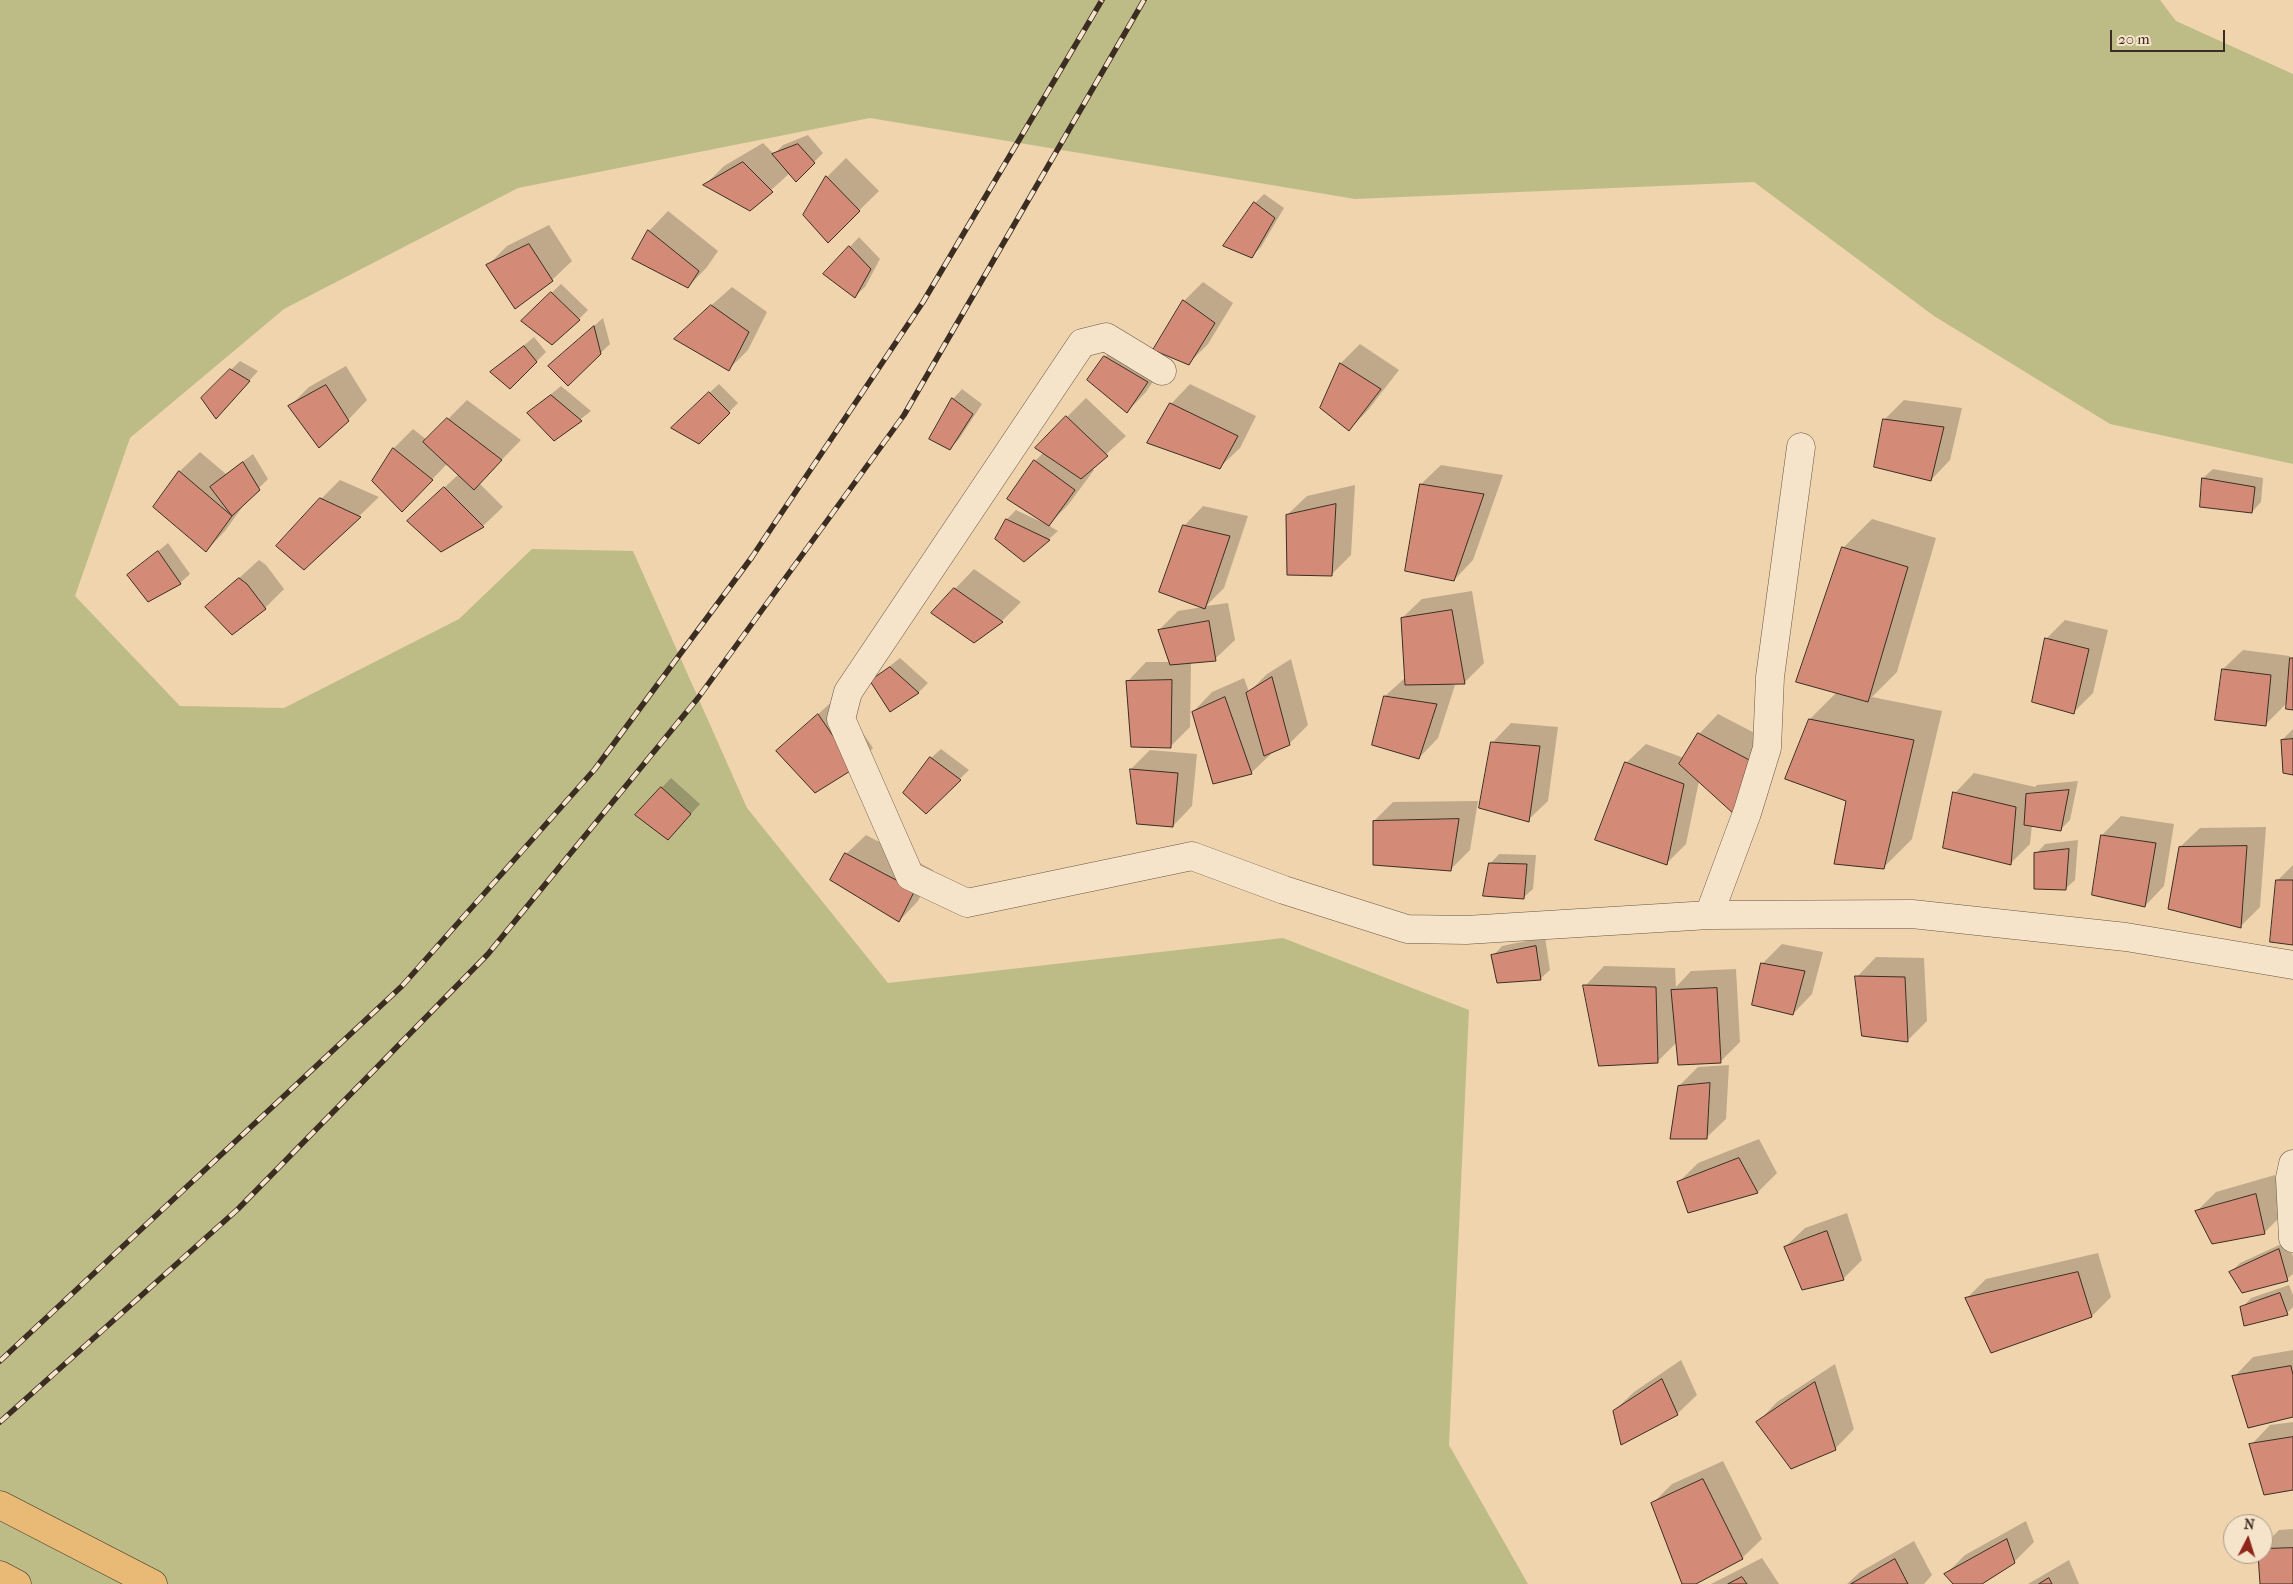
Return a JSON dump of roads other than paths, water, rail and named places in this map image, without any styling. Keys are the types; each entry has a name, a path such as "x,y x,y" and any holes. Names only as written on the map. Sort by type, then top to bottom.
{"highway":[{"path":"0,1505 153,1584"},
{"path":"0,1575 17,1584"}],"street":[{"path":"1162,371 1106,336 1082,343 848,692 841,719 910,876 967,902 1192,856 1284,890 1407,929 1466,930 1708,915 1912,914 2126,937 2293,965"},
{"path":"1708,915 1747,813 1767,748 1770,677 1801,447"},
{"path":"2293,1164 2290,1178 2293,1238"}],"railway":[{"path":"0,1361 402,986 595,769 752,557 923,302 1102,0"},
{"path":"0,1422 238,1209 488,954 698,698 904,415 1144,0"}]}
